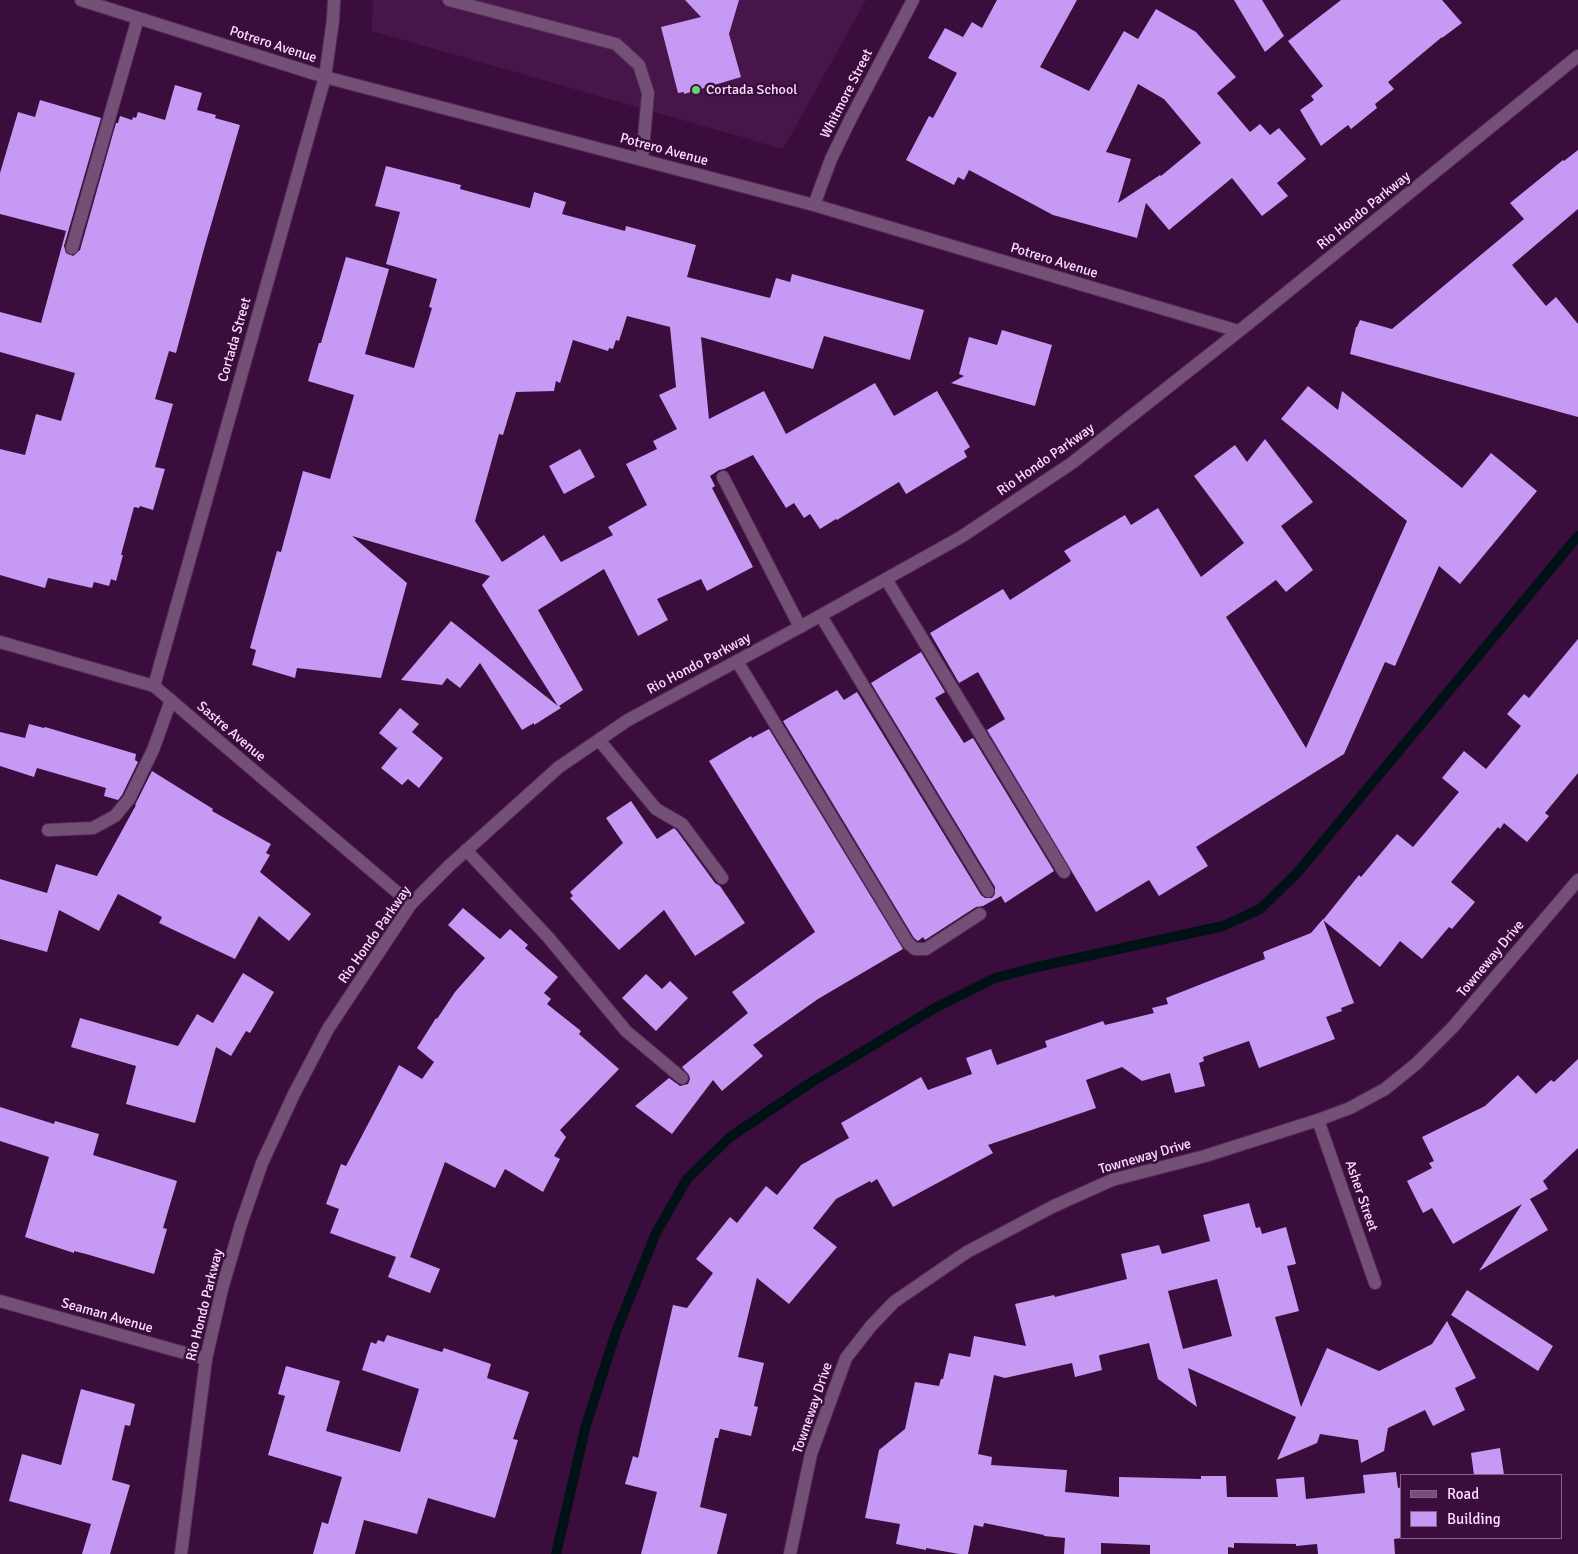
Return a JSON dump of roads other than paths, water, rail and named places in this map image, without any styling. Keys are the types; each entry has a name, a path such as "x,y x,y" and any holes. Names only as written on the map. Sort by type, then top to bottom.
{"street":[{"name":"Potrero Avenue","path":"81,0 324,77 814,205 1238,331"},
{"name":"Cortada Street","path":"154,686 324,77 333,20 334,0"},
{"path":"449,0 616,44 639,65 648,93 642,160"},
{"name":"Whitmore Street","path":"814,205 831,159 913,0"},
{"path":"72,248 138,18"},
{"name":"Rio Hondo Parkway","path":"181,1554 206,1359 230,1261 262,1164 294,1094 328,1030 411,904 466,850 560,767 628,720 961,537 1072,463 1578,56"},
{"path":"723,477 800,627"},
{"path":"886,579 1064,872"},
{"path":"820,616 988,891"},
{"name":"Sastre Avenue","path":"0,642 154,686 411,904"},
{"path":"737,661 908,943 915,948 926,948 980,914"},
{"path":"48,830 93,828 115,816 130,799 153,750 171,700"},
{"path":"599,740 656,809 682,824 722,878"},
{"path":"466,850 548,937 626,1031 682,1078"},
{"name":"Towneway Drive","path":"790,1554 811,1454 846,1358 871,1326 894,1302 967,1252 1054,1206 1112,1180 1205,1156 1318,1120 1350,1108 1385,1089 1416,1064 1453,1027 1578,880"},
{"name":"Asher Street","path":"1318,1120 1375,1283"},
{"name":"Seaman Avenue","path":"0,1301 206,1359"}],"waterway":[{"path":"556,1554 586,1425 616,1332 656,1233 687,1179 730,1137 812,1082 935,1008 995,978 1223,926 1260,909 1297,873 1578,536"}],"place":[{"name":"Cortada School","path":"696,90"}]}
